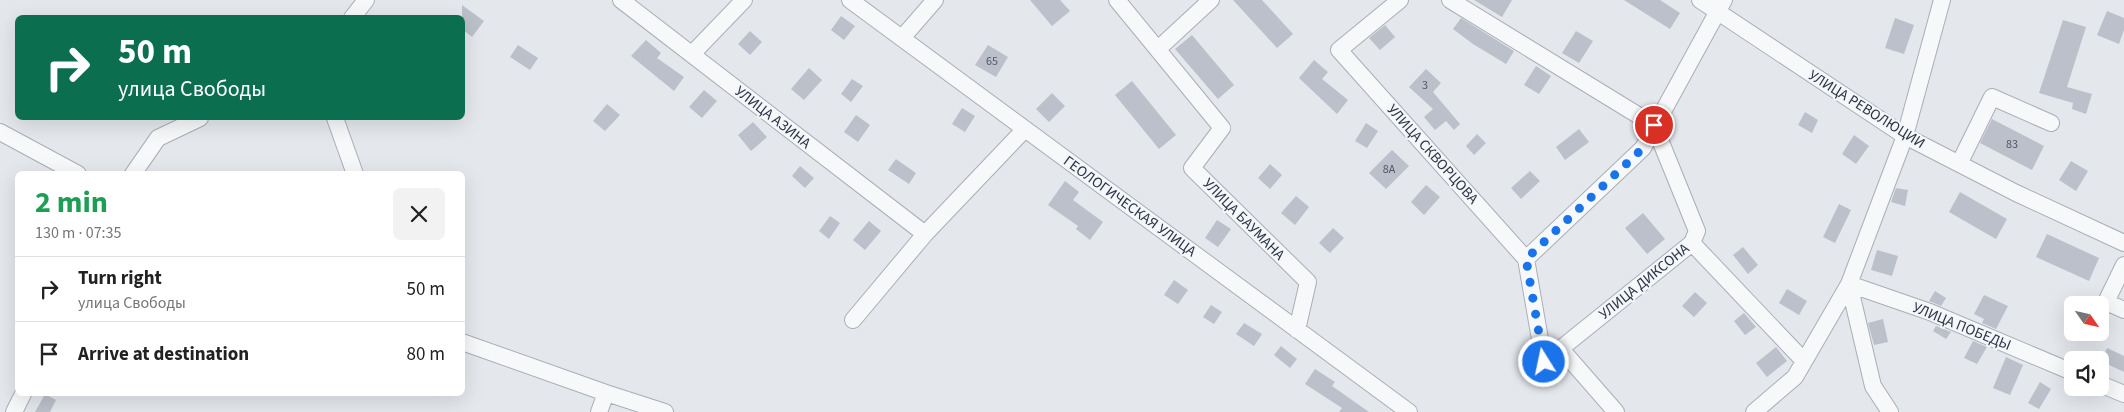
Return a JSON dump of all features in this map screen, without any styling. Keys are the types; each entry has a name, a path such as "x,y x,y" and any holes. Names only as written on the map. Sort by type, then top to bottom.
{"street":[{"path":"354,15 366,0"},
{"name":"УЛИЦА АЗИНА","path":"621,0 925,234"},
{"path":"692,54 744,0"},
{"name":"ГЕОЛОГИЧЕСКАЯ УЛИЦА","path":"850,0 1409,412"},
{"path":"902,38 935,0"},
{"name":"УЛИЦА БАУМАНА","path":"1117,0 1222,128 1192,168 1308,282 1297,330"},
{"path":"1158,49 1211,0"},
{"name":"УЛИЦА СКВОРЦОВА","path":"1400,0 1340,50 1526,259"},
{"path":"1450,0 1654,125"},
{"name":"УЛИЦА РЕВОЛЮЦИИ","path":"1700,0 1721,6 1905,136 2016,193 2124,243"},
{"path":"1754,412 1795,377 1850,284 1905,136 1942,0"},
{"path":"1526,259 1643,148 1721,6"},
{"path":"1961,160 1992,97 2051,123"},
{"path":"136,171 158,138 196,120"},
{"path":"336,120 354,171"},
{"name":"УЛИЦА ДИКСОНА","path":"1526,259 1544,362 1692,243 1697,231 1654,125"},
{"path":"852,320 925,234 1025,129"},
{"path":"0,132 72,171"},
{"path":"1692,243 1804,362"},
{"path":"2124,265 2106,302 2124,310"},
{"path":"1850,284 1873,386 1890,412"},
{"name":"УЛИЦА ПОБЕДЫ","path":"1850,284 1930,312 2064,369"},
{"path":"465,343 665,412"},
{"path":"1561,349 1616,412"},
{"path":"2109,388 2124,394"},
{"path":"599,412 606,393"},
{"path":"14,412 22,396"}],"building":[{"path":"1030,0 1060,0 1070,11 1052,26"},
{"path":"1233,0 1262,0 1293,34 1277,48"},
{"path":"1474,0 1512,0 1502,17"},
{"path":"1624,0 1660,0 1680,13 1670,29"},
{"path":"462,5 484,21 472,37 465,31 465,15 462,15"},
{"path":"2107,11 2124,18 2124,30 2119,44 2097,35"},
{"path":"841,16 855,26 844,40 831,30"},
{"path":"1461,18 1514,51 1506,64 1453,29"},
{"path":"1895,18 1914,25 1904,54 1885,48"},
{"path":"2063,20 2086,27 2067,87 2092,94 2086,114 2072,109 2073,103 2039,93"},
{"path":"1385,25 1395,37 1380,50 1369,38"},
{"path":"750,31 762,42 750,55 738,44"},
{"path":"1576,31 1593,41 1579,63 1562,53"},
{"path":"1192,35 1234,85 1218,99 1175,49"},
{"path":"646,40 661,53 657,58 684,77 674,91 631,56"},
{"path":"518,45 538,58 530,70 510,57"},
{"path":"988,45 1008,57 996,77 975,65"},
{"path":"1314,60 1328,72 1322,79 1348,100 1337,114 1299,78"},
{"path":"1536,66 1551,76 1539,94 1524,85"},
{"path":"809,68 822,80 804,100 791,89"},
{"path":"1426,69 1441,83 1433,92 1460,124 1454,130 1446,121 1435,130 1424,117 1433,109 1409,87"},
{"path":"852,79 863,86 851,102 841,94"},
{"path":"1132,81 1176,135 1159,149 1115,95"},
{"path":"704,90 717,101 702,118 689,107"},
{"path":"1052,93 1065,106 1049,122 1036,109"},
{"path":"607,104 620,115 605,131 593,121"},
{"path":"962,108 975,116 965,132 952,124"},
{"path":"1805,112 1818,120 1812,133 1798,125"},
{"path":"856,115 870,125 858,142 844,132"},
{"path":"1992,119 2044,146 2032,170 1980,143"},
{"path":"753,122 767,137 751,151 738,135"},
{"path":"1366,123 1378,131 1367,148 1355,141"},
{"path":"1579,129 1589,142 1565,160 1556,147"},
{"path":"1477,134 1486,143 1474,155 1466,146"},
{"path":"1854,135 1869,146 1856,164 1842,154"},
{"path":"1392,150 1409,166 1386,189 1369,173"},
{"path":"896,159 916,173 909,184 888,170"},
{"path":"2071,161 2088,171 2076,191 2059,180"},
{"path":"1270,164 1282,175 1270,189 1258,178"},
{"path":"800,166 814,178 805,188 792,176"},
{"path":"1530,171 1540,181 1521,199 1511,188"},
{"path":"1065,181 1079,192 1073,200 1103,222 1090,240 1076,229 1078,226 1048,205"},
{"path":"1426,185 1440,197 1424,215 1411,202"},
{"path":"1896,188 1908,190 1905,206 1891,202"},
{"path":"1960,192 2007,219 1996,239 1949,212"},
{"path":"1296,196 1309,207 1295,225 1281,213"},
{"path":"1839,204 1851,210 1835,243 1823,237"},
{"path":"1643,213 1665,239 1647,254 1625,228"},
{"path":"830,216 840,223 829,239 819,231"},
{"path":"1217,220 1231,229 1218,247 1205,238"},
{"path":"869,221 881,231 865,250 853,240"},
{"path":"1333,228 1344,238 1330,253 1319,243"},
{"path":"2047,234 2099,258 2089,281 2036,257"},
{"path":"1743,247 1758,265 1748,274 1733,255"},
{"path":"1877,250 1898,256 1892,276 1871,270"},
{"path":"1174,280 1188,290 1178,304 1164,295"},
{"path":"1787,289 1807,301 1799,315 1779,303"},
{"path":"1935,291 1946,298 1941,306 1929,301"},
{"path":"1695,292 1707,303 1694,317 1682,306"},
{"path":"1984,295 2008,306 1996,329 1982,323 1984,319 1974,314"},
{"path":"1211,305 1222,312 1214,324 1203,317"},
{"path":"1744,313 1756,327 1745,335 1734,321"},
{"path":"1883,319 1888,342 1874,345 1868,323"},
{"path":"1244,323 1262,334 1254,346 1236,334"},
{"path":"1936,326 1951,332 1946,339 1933,331"},
{"path":"1973,341 1987,347 1977,364 1964,358"},
{"path":"1281,346 1297,359 1290,368 1274,355"},
{"path":"1776,347 1787,361 1767,377 1756,363"},
{"path":"2107,348 2124,356 2124,372 2109,365 2109,351 2106,351"},
{"path":"2006,357 2023,365 2010,395 1993,388"},
{"path":"1315,369 1335,382 1332,386 1369,412 1339,412 1342,408 1305,384"},
{"path":"2040,382 2051,389 2039,409 2028,403"},
{"path":"44,396 56,400 50,412 35,412"}],"route":[{"path":"1544,362 1526,259 1643,148 1654,125"}]}
